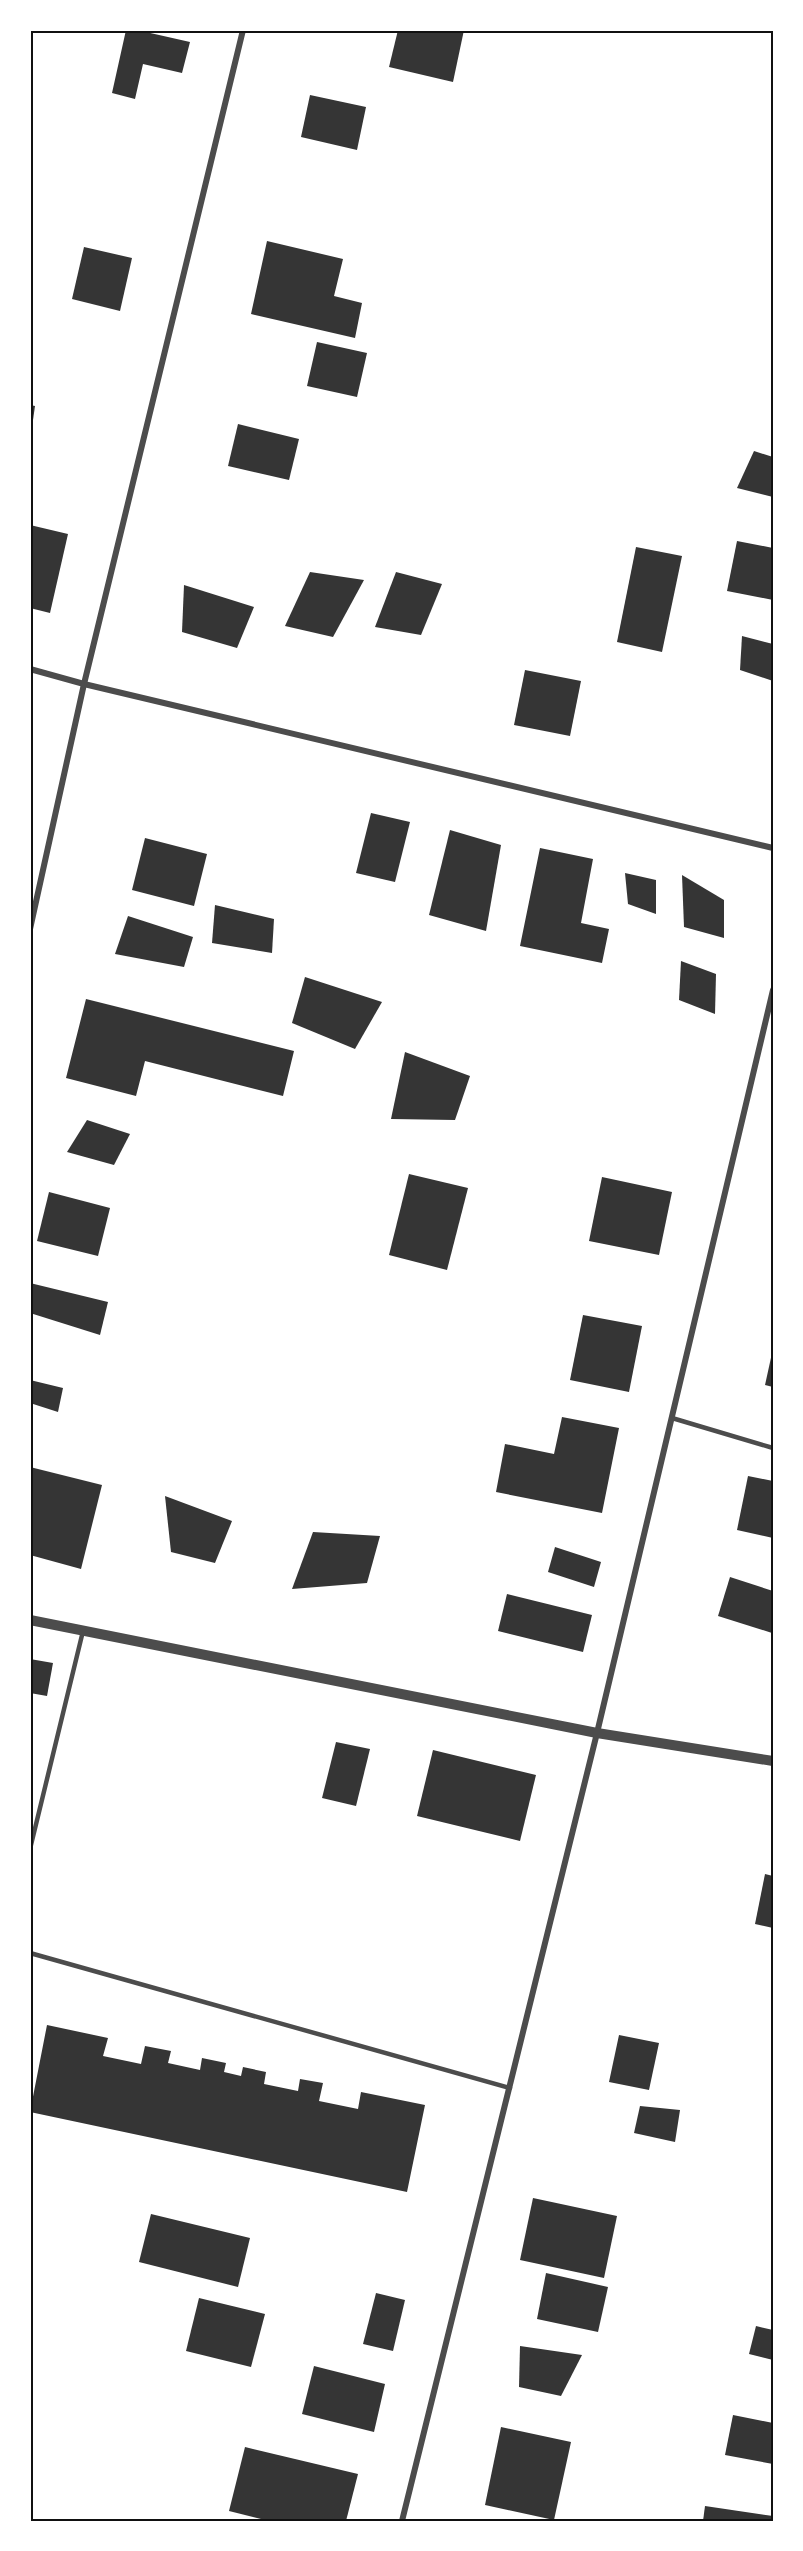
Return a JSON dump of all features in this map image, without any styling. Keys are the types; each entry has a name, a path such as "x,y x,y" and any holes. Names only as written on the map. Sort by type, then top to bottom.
{"street":[{"path":"30,929 84,684 243,30"},
{"path":"30,669 84,684 773,848"},
{"path":"402,2521 597,1733 773,990"},
{"path":"30,1620 597,1733 773,1761"}],"lane":[{"path":"672,1418 773,1448"},
{"path":"30,1849 83,1631"},
{"path":"30,1953 510,2088"}],"building":[{"path":"126,30 137,30 190,42 182,73 143,64 135,99 112,93"},
{"path":"398,30 464,30 453,82 389,67"},
{"path":"310,95 366,107 357,150 301,137"},
{"path":"267,241 343,259 334,296 362,303 355,338 251,314"},
{"path":"84,247 132,258 120,311 72,299"},
{"path":"317,342 367,353 357,397 307,386"},
{"path":"30,405 35,406 31,434 30,434"},
{"path":"238,424 299,439 289,480 228,466"},
{"path":"754,451 773,457 773,497 737,488"},
{"path":"30,525 68,534 50,613 30,608"},
{"path":"737,541 773,548 773,600 727,591"},
{"path":"636,547 682,556 662,652 617,642"},
{"path":"310,572 364,580 333,637 285,626"},
{"path":"396,572 442,584 421,635 375,627"},
{"path":"184,585 254,607 237,648 182,632"},
{"path":"742,636 773,644 773,681 740,670"},
{"path":"525,670 581,681 570,736 514,725"},
{"path":"371,813 410,822 395,882 356,873"},
{"path":"450,830 501,845 486,931 429,915"},
{"path":"145,838 207,854 194,906 132,890"},
{"path":"540,848 593,859 581,923 609,929 602,963 520,946"},
{"path":"625,873 656,880 656,914 628,904"},
{"path":"682,875 724,900 724,938 684,927"},
{"path":"215,905 274,919 272,953 212,943"},
{"path":"128,916 193,937 184,967 115,954"},
{"path":"681,961 716,974 715,1014 679,1000"},
{"path":"305,977 382,1002 355,1049 292,1023"},
{"path":"86,999 294,1051 283,1096 145,1061 136,1096 66,1078"},
{"path":"405,1052 470,1076 455,1120 391,1119"},
{"path":"87,1120 130,1134 114,1165 67,1152"},
{"path":"409,1174 468,1188 447,1270 389,1255"},
{"path":"602,1177 672,1192 659,1255 589,1241"},
{"path":"49,1192 110,1208 98,1256 37,1241"},
{"path":"30,1283 108,1302 100,1335 30,1313"},
{"path":"583,1315 642,1326 629,1392 570,1380"},
{"path":"773,1353 773,1387 765,1385"},
{"path":"30,1380 63,1388 58,1412 30,1403"},
{"path":"562,1417 619,1428 602,1513 496,1492 505,1444 554,1454"},
{"path":"30,1467 102,1485 81,1569 30,1555"},
{"path":"748,1476 773,1481 773,1538 737,1530"},
{"path":"165,1496 232,1521 215,1563 171,1552"},
{"path":"313,1532 380,1536 367,1583 292,1589"},
{"path":"555,1547 601,1562 594,1587 548,1572"},
{"path":"730,1577 773,1591 772,1633 718,1616"},
{"path":"507,1594 592,1615 583,1652 498,1631"},
{"path":"30,1659 53,1663 47,1696 30,1693"},
{"path":"336,1742 370,1749 356,1806 322,1798"},
{"path":"433,1750 536,1775 520,1841 417,1816"},
{"path":"765,1874 773,1876 773,1928 755,1924"},
{"path":"47,2025 108,2038 103,2056 141,2064 145,2046 171,2051 168,2063 200,2070 202,2058 226,2063 224,2072 241,2076 243,2067 266,2072 264,2084 298,2091 300,2079 323,2083 319,2101 358,2109 361,2092 425,2105 407,2192 30,2112"},
{"path":"619,2035 659,2043 649,2090 609,2082"},
{"path":"640,2106 680,2110 675,2142 634,2133"},
{"path":"533,2198 617,2216 604,2278 520,2260"},
{"path":"151,2214 250,2238 238,2287 139,2262"},
{"path":"546,2273 608,2287 598,2332 537,2319"},
{"path":"376,2293 405,2300 393,2351 363,2344"},
{"path":"199,2298 265,2314 251,2367 186,2351"},
{"path":"756,2326 773,2330 773,2360 749,2354"},
{"path":"520,2346 582,2355 561,2396 519,2387"},
{"path":"314,2366 385,2384 374,2432 302,2414"},
{"path":"733,2415 773,2423 773,2464 725,2455"},
{"path":"501,2427 571,2442 554,2520 485,2505"},
{"path":"245,2447 358,2474 346,2521 269,2521 229,2511"},
{"path":"705,2506 773,2516 773,2521 703,2521"}]}
